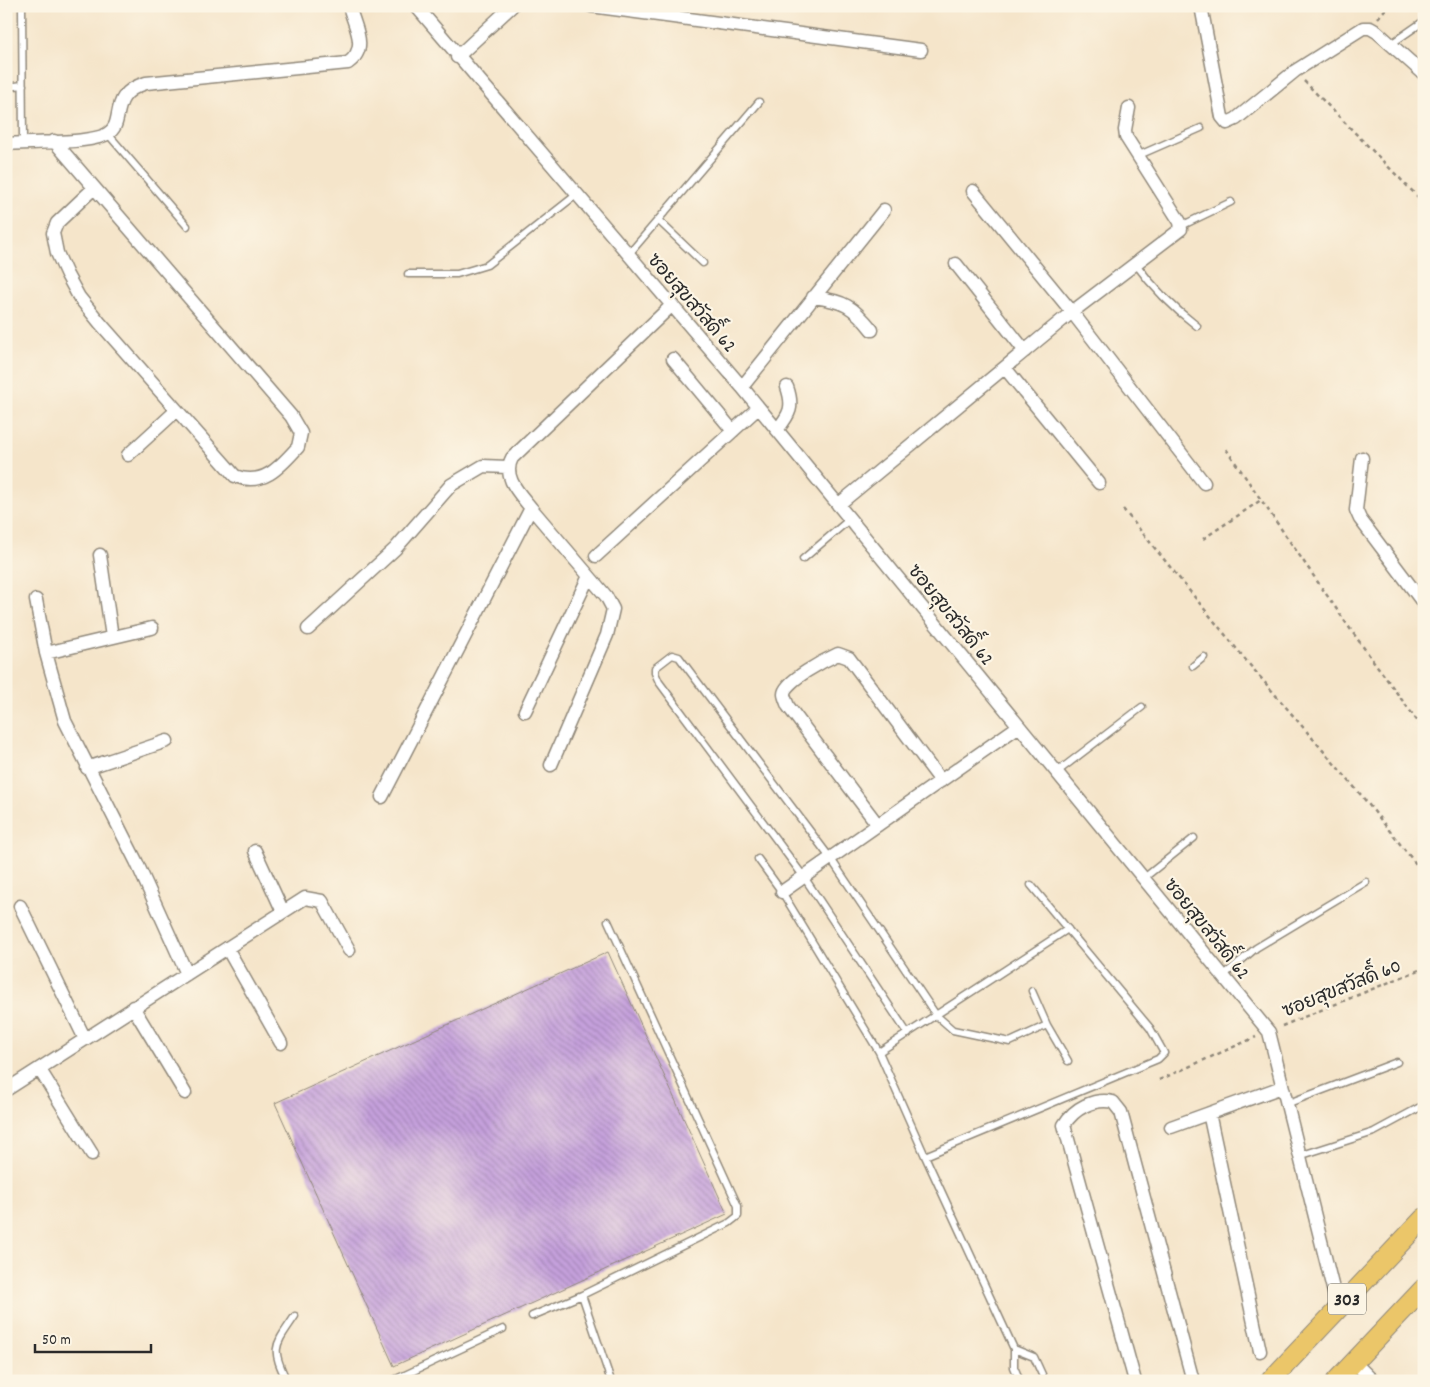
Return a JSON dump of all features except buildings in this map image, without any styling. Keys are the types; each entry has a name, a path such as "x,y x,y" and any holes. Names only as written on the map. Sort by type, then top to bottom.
{"main road":[{"name":"303","path":"1270,1381 1424,1218"},
{"name":"303","path":"1336,1381 1424,1288"}],"street":[{"path":"6,144 90,138 108,134 114,125 124,94 132,87 146,83 348,63 357,56 360,46 349,6"},
{"name":"ซอยสุขสวัสดิ์ 62","path":"416,6 457,57 742,387 1269,1032 1338,1309"},
{"path":"457,57 512,6"},
{"path":"591,6 921,50"},
{"path":"1201,6 1224,121 1230,122 1236,119 1294,71 1363,28 1370,28 1424,74"},
{"path":"838,505 1072,312 1179,231 1181,226 1136,157 1126,137 1125,130 1129,108"},
{"path":"54,141 291,416 300,433 298,447 262,479 248,481 235,476 79,297 57,252 53,232 57,223 94,188"},
{"path":"973,191 1072,312 1204,483"},
{"path":"742,387 884,210"},
{"path":"956,264 1025,351"},
{"path":"814,298 847,304 860,315 872,330"},
{"path":"551,765 607,635 613,609 606,596 531,508 508,476 507,467 512,458 671,306"},
{"path":"673,359 733,431"},
{"path":"1005,368 1099,483"},
{"path":"777,430 790,415 791,400 787,387"},
{"path":"596,556 758,408"},
{"path":"128,455 176,410"},
{"path":"1362,458 1356,510 1360,519 1424,604"},
{"path":"308,629 395,549 451,485 483,466 507,467"},
{"path":"382,797 531,508"},
{"path":"100,555 112,637"},
{"path":"525,711 589,576"},
{"path":"36,600 46,652 65,721 87,768 136,861 187,974"},
{"path":"46,652 152,628"},
{"path":"878,825 788,706 784,694 787,685 838,654 849,658 941,781"},
{"path":"782,892 1020,726"},
{"path":"87,768 167,741"},
{"path":"255,851 283,912"},
{"path":"6,1090 40,1070 133,1007 305,898 322,901 349,950"},
{"path":"20,906 85,1040"},
{"path":"227,948 281,1043"},
{"path":"133,1007 185,1093"},
{"path":"40,1070 92,1154"},
{"path":"1171,1127 1282,1086"},
{"path":"1135,1381 1064,1125 1069,1116 1079,1109 1102,1100 1113,1102 1120,1112 1193,1381"},
{"path":"1209,1113 1260,1351"},
{"path":"1354,1362 1373,1381"}],"lane":[{"path":"22,6 23,143"},
{"path":"1391,44 1424,21"},
{"path":"6,87 23,85"},
{"path":"628,255 759,102"},
{"path":"1136,157 1200,128"},
{"path":"108,134 187,226"},
{"path":"408,274 458,274 488,265 576,195"},
{"path":"1181,226 1231,202"},
{"path":"658,220 703,263"},
{"path":"1135,263 1152,286 1169,304 1197,326"},
{"path":"803,559 850,519"},
{"path":"908,1034 804,878 659,682 655,673 656,668 665,659 672,656 679,657 683,662 830,859 936,1015 953,1030 1010,1042 1046,1025"},
{"path":"1193,666 1204,657"},
{"path":"1057,772 1142,707"},
{"path":"1144,878 1194,838"},
{"path":"758,859 782,892 879,1052 1014,1349 1014,1367 1020,1381"},
{"path":"1223,976 1256,948 1366,882"},
{"path":"925,1156 1158,1059 1164,1053 1150,1028 1031,885"},
{"path":"532,1316 582,1295 729,1223 738,1216 738,1206 734,1192 608,921"},
{"path":"879,1052 1068,929"},
{"path":"1032,992 1046,1025 1068,1061"},
{"path":"1286,1104 1397,1062"},
{"path":"1299,1156 1374,1132 1424,1105"},
{"path":"582,1295 611,1381"},
{"path":"287,1381 277,1362 275,1350 279,1340 295,1316"},
{"path":"392,1381 503,1329"},
{"path":"1014,1349 1034,1357 1045,1381"}],"path":[{"path":"1294,71 1424,203"},
{"path":"1226,449 1353,633 1424,730"},
{"path":"1203,539 1261,500"},
{"path":"1123,509 1249,664 1361,795 1424,874"},
{"name":"ซอยสุขสวัสดิ์ 60","path":"1159,1080 1424,968"}]}
